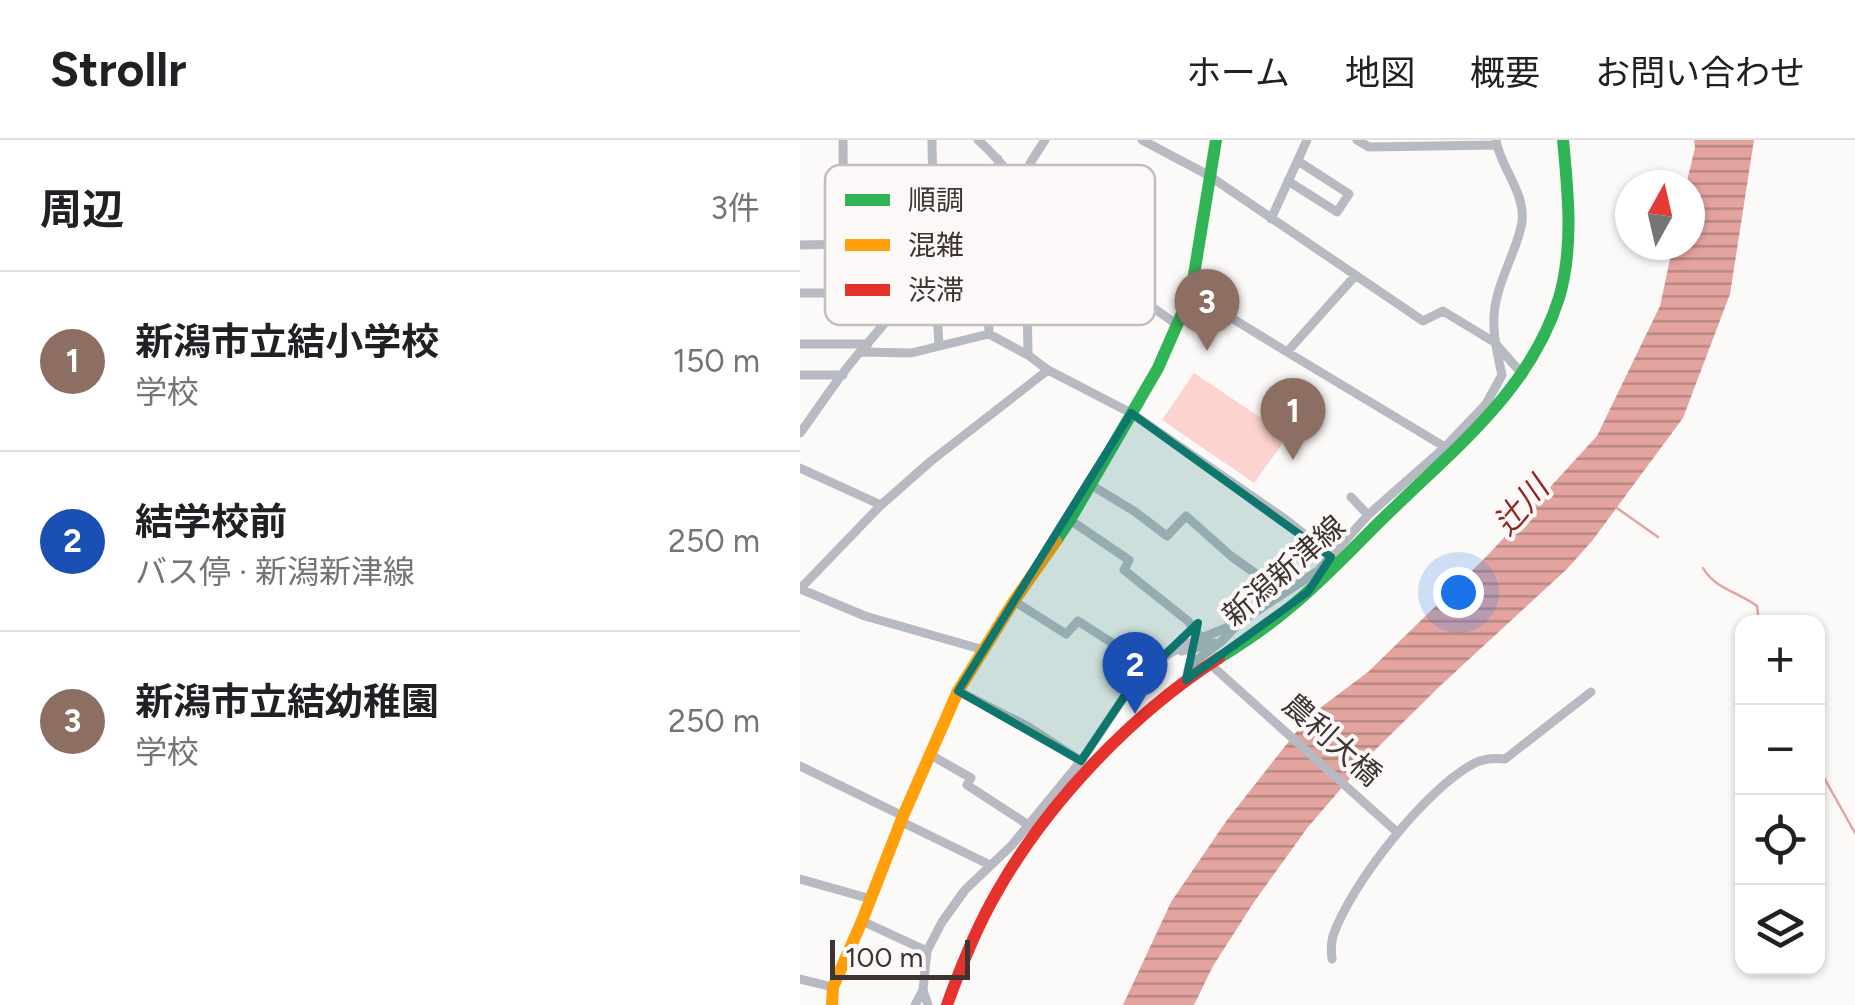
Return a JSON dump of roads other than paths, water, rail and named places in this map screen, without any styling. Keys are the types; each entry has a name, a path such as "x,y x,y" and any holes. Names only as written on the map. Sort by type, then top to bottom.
{"main road":[{"path":"832,1005 833,988 958,690 1070,520 1158,368 1190,293 1216,140"},
{"name":"新潟新津線","path":"947,1005 982,919 1021,854 1110,748 1186,680 1272,622 1308,592 1371,520 1490,416 1524,374 1558,301 1569,248 1563,140"}],"street":[{"path":"843,140 843,165"},
{"path":"978,140 1003,165"},
{"path":"1030,165 1045,140"},
{"path":"1142,140 1208,175 1423,321 1443,312 1494,342 1524,374 1486,404 1361,526 1318,572 1308,592"},
{"path":"1271,219 1307,140"},
{"path":"1358,140 1369,146 1496,142 1498,156 1520,198 1522,219 1496,300 1494,342 1502,375 1486,404"},
{"path":"998,159 998,165"},
{"path":"1288,181 1338,212 1350,194 1298,161"},
{"path":"800,245 825,244"},
{"path":"1287,352 1355,276"},
{"path":"800,293 825,292"},
{"path":"1190,293 1444,447"},
{"path":"1155,309 1176,324"},
{"path":"800,433 882,325"},
{"path":"938,325 939,346"},
{"path":"989,325 989,334"},
{"path":"1027,325 1028,355"},
{"path":"800,344 911,353 989,334 1131,413 1285,518 1331,557"},
{"path":"984,650 864,616 800,589 880,505 1048,370"},
{"path":"800,375 843,375"},
{"path":"800,468 880,505"},
{"path":"1091,486 1167,536 1186,516 1280,596"},
{"path":"1351,497 1371,520"},
{"path":"1070,520 1129,560 1124,570 1188,621 1202,638"},
{"path":"915,1005 923,990 927,951 942,922 965,890 1012,845 1082,762 1130,688 1164,656 1240,622 1318,572"},
{"path":"1014,601 1066,634 1078,621 1151,668"},
{"path":"1186,680 1189,666 1240,622"},
{"path":"1164,656 1222,641"},
{"name":"農利大橋","path":"1210,664 1398,833"},
{"path":"958,690 1027,726 1082,762"},
{"path":"1332,959 1331,940 1362,880 1435,794 1474,764 1506,758 1591,692"},
{"path":"929,754 971,778 968,785 1026,824"},
{"path":"800,766 990,865"},
{"path":"800,879 871,899"},
{"path":"862,921 927,951"},
{"path":"800,979 833,988"},
{"path":"923,990 928,1005"}],"waterway":[{"path":"1614,506 1658,537"},
{"path":"1703,568 1721,586 1757,606 1758,615"},
{"path":"1825,779 1855,833"}],"place":[{"name":"新潟市立結幼稚園","path":"1207,351"},
{"name":"新潟市立結小学校","path":"1293,460"},
{"name":"結学校前","path":"1135,714"}],"water label":[{"name":"辻川","path":"1521,506"}]}
